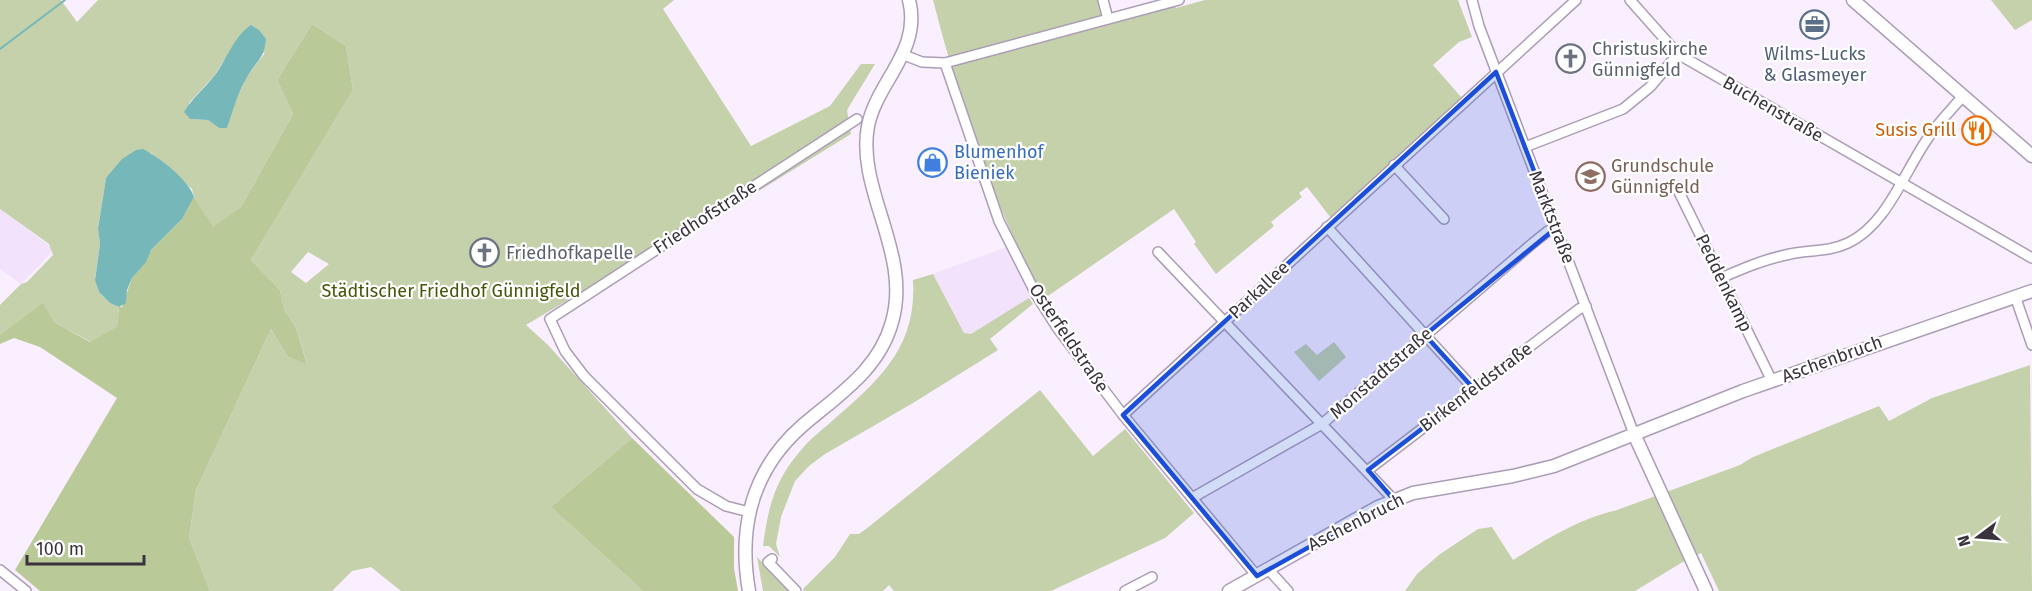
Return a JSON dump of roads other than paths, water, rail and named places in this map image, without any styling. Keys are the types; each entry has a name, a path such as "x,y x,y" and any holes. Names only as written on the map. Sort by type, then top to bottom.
{"street":[{"path":"749,591 745,533 749,512 763,477 780,449 802,426 827,407 864,373 885,341 892,322 897,302 894,260 870,173 866,140 874,105 904,55 910,28 909,0"},
{"path":"1103,0 1108,19"},
{"path":"904,55 922,62 945,63 1179,0"},
{"name":"Marktstraße","path":"1472,0 1496,72 1634,434"},
{"path":"1558,0 1566,8"},
{"name":"Parkallee","path":"1123,415 1576,0"},
{"name":"Buchenstraße","path":"1630,0 1678,54 2032,258"},
{"path":"1853,0 2032,156"},
{"path":"1524,147 1623,109 1650,87 1678,54"},
{"name":"Osterfeldstraße","path":"945,63 999,221 1037,296 1058,329 1123,415 1192,498 1262,572 1288,591"},
{"path":"1721,278 1760,261 1792,253 1821,252 1854,240 1882,215 1927,139 1963,96"},
{"name":"Friedhofstraße","path":"749,512 726,506 697,489 584,376 565,351 550,319 857,118"},
{"path":"1394,165 1444,219"},
{"name":"Peddenkamp","path":"1676,186 1772,381"},
{"path":"1327,227 1474,389"},
{"name":"Monstadtstraße","path":"1192,498 1322,424 1533,243 1548,231 1556,228"},
{"path":"1158,252 1368,470 1394,500"},
{"name":"Aschenbruch","path":"1229,591 1394,500 1422,491 1540,470 1772,381 2032,291"},
{"path":"2015,296 2032,345"},
{"name":"Birkenfeldstraße","path":"1368,470 1578,309 1586,306"},
{"path":"1634,434 1706,591"},
{"path":"772,559 768,562 796,591"},
{"path":"0,570 26,591"},
{"path":"1125,591 1139,588 1152,578"}],"waterway":[{"path":"0,49 65,0"}],"place":[{"name":"Wilms-Lucks & Glasmeyer","path":"1815,25"},
{"name":"Christuskirche Günnigfeld","path":"1571,59"},
{"name":"Susis Grill","path":"1977,130"},
{"name":"Blumenhof Bieniek","path":"933,162"},
{"name":"Grundschule Günnigfeld","path":"1590,176"},
{"name":"Friedhofkapelle","path":"485,253"}],"park label":[{"name":"Städtischer Friedhof Günnigfeld","path":"451,291"}]}
